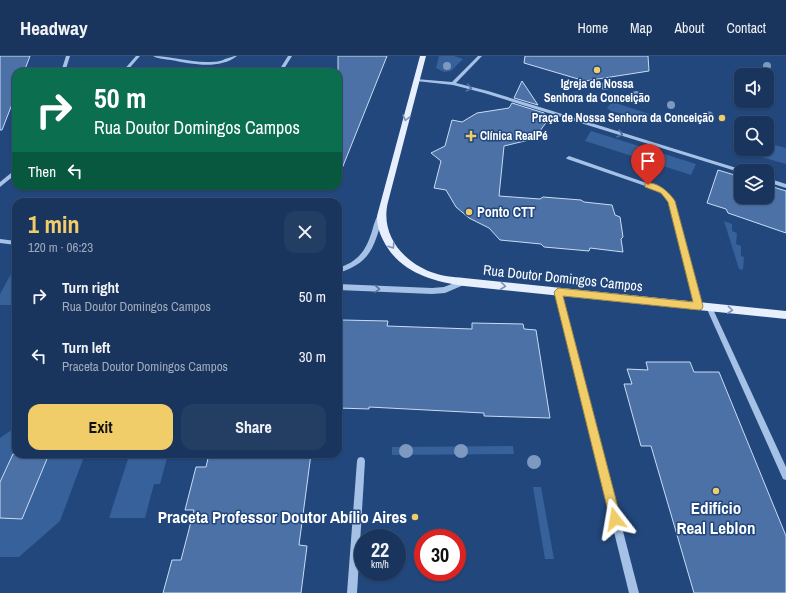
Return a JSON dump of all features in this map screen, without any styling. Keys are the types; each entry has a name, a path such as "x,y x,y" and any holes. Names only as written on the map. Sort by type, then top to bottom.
{"main road":[{"path":"423,56 382,210 381,219 385,234 396,252 410,266 430,275 464,282"},
{"name":"Rua Doutor Domingos Campos","path":"464,282 786,316"}],"street":[{"path":"64,68 68,56"},
{"path":"128,68 138,56"},
{"path":"155,56 212,64 225,62 235,56"},
{"path":"282,68 290,56"},
{"path":"453,84 480,56"},
{"path":"416,80 453,84 486,92 734,169"},
{"path":"569,158 656,188 668,196 673,207 704,307 786,476"},
{"path":"0,185 12,174"},
{"path":"774,182 786,186"},
{"path":"342,270 355,265 363,258 373,239 382,210"},
{"path":"0,241 12,242"},
{"name":"Rua Doutor Domingos Campos","path":"342,287 432,292 451,288 464,282"},
{"path":"558,292 634,593"},
{"path":"352,593 362,461"}],"shaded area":[{"path":"439,56 454,56 463,59 451,71 444,72 436,68"},
{"path":"615,103 649,114 647,120 611,111 607,108 610,104"},
{"path":"591,131 696,164 691,175 585,141"},
{"path":"774,145 786,148 786,164 758,156 774,156"},
{"path":"724,221 732,224 732,231 737,233 736,244 741,246 741,256 744,257 743,270 739,269"},
{"path":"12,274 12,305 0,305 0,294"},
{"path":"12,430 12,458 84,458 60,521 19,557 0,557 0,438"},
{"path":"513,446 514,454 392,455 392,447"},
{"path":"167,458 160,484 154,484 145,518 109,518 128,459"},
{"path":"533,487 541,487 554,559 545,559"}],"building":[{"path":"0,56 30,56 26,68 12,68 12,104 2,130 0,130"},
{"path":"338,56 387,56 342,168 342,68 338,68"},
{"name":"Igreja de Nossa Senhora da Conceição","path":"525,56 648,56 649,71 585,81 524,63"},
{"path":"522,81 538,105 514,98"},
{"path":"512,103 544,113 548,120 537,135 532,136 529,140 504,146 499,196 581,200 584,202 612,205 615,215 620,217 623,237 621,239 623,252 590,248 589,251 544,247 541,244 500,240 489,228 469,218 456,207 446,190 434,188 441,161 431,153 445,146 452,120 462,122 477,113 509,108"},
{"path":"718,170 734,175 734,204 774,204 774,187 786,191 786,233 728,213 726,209 707,203"},
{"path":"342,320 388,321 387,326 472,329 472,323 523,324 524,329 536,330 550,418 484,416 484,413 369,407 369,409 342,408"},
{"name":"Edifício Real Leblon","path":"646,362 690,362 694,372 719,372 786,536 786,593 694,593 651,446 641,446 624,384 632,384 627,369 648,370"},
{"path":"12,456 12,458 47,458 22,519 0,518 0,482"},
{"path":"208,458 310,458 299,545 307,546 301,593 163,593 172,560 181,560 194,510 185,510 196,467 206,467"}],"place":[{"name":"Igreja de Nossa Senhora da Conceição","path":"597,70"},
{"name":"Praça de Nossa Senhora da Conceição","path":"722,118"},
{"name":"Clínica RealPé","path":"471,136"},
{"name":"Ponto CTT","path":"469,212"},
{"name":"Edifício Real Leblon","path":"716,491"},
{"name":"Praceta Professor Doutor Abílio Aires","path":"415,517"}],"route":[{"path":"615,519 558,292 699,306 671,201 663,192 648,185"}]}
